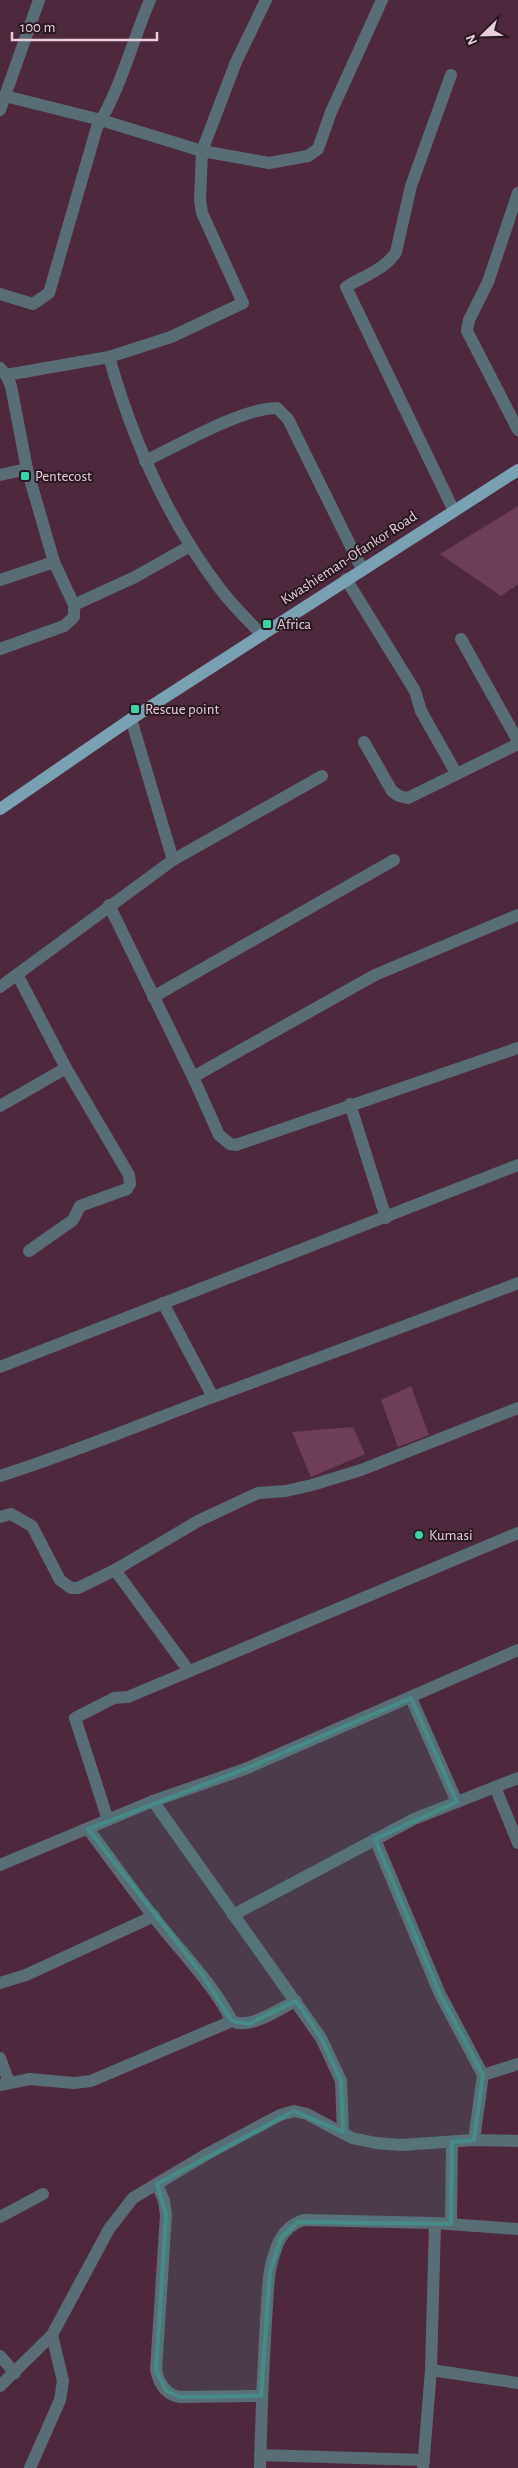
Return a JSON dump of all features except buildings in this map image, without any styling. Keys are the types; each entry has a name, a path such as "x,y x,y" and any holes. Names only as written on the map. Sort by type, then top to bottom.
{"main road":[{"name":"Kwashieman-Ofankor Road","path":"0,808 131,719 518,470"}],"street":[{"path":"0,110 39,0"},
{"path":"0,294 33,304 49,294 97,127 109,108 133,40 150,0"},
{"path":"0,649 64,626 74,617 74,605 54,562 27,469 11,386 3,371 109,357 171,337 243,303 202,213 200,200 202,151 236,62 266,0"},
{"path":"5,96 101,120 202,151 269,163 308,156 318,148 331,112 382,0"},
{"path":"451,75 412,186 392,259 346,287 454,511"},
{"path":"518,193 488,282 469,320 467,331 518,430"},
{"path":"109,357 122,403 145,461 166,504 190,546 222,590 262,635"},
{"path":"145,461 246,414 266,408 277,408 288,419 362,569"},
{"path":"0,475 27,469"},
{"path":"74,605 136,577 190,546"},
{"path":"0,580 54,562"},
{"path":"346,579 415,691 421,711 456,773"},
{"path":"364,742 392,791 399,796 408,798 518,742 461,639"},
{"path":"131,719 173,860"},
{"path":"0,987 18,976 109,905 173,860 322,776"},
{"path":"153,997 394,860"},
{"path":"109,905 193,1076 219,1135 230,1144 236,1145 350,1104 518,1048"},
{"path":"193,1076 375,976 518,915"},
{"path":"18,976 66,1068 129,1175 130,1184 127,1189 80,1206 73,1220 28,1251"},
{"path":"0,1106 66,1068"},
{"path":"350,1104 386,1218"},
{"path":"0,1367 518,1165"},
{"path":"0,1476 56,1458 213,1397 368,1342 518,1282"},
{"path":"163,1303 213,1397"},
{"path":"0,1517 11,1514 32,1526 40,1538 60,1580 71,1588 85,1587 198,1521 258,1493 286,1491 361,1470 518,1408"},
{"path":"108,1820 75,1718 114,1698 128,1697 518,1533"},
{"path":"116,1570 188,1671"},
{"path":"0,1865 153,1801 245,1769 518,1650"},
{"path":"411,1698 457,1802"},
{"path":"232,1915 375,1839 457,1802 518,1778"},
{"path":"495,1787 518,1842"},
{"path":"153,1801 232,1915 296,2000 321,2038 336,2065 341,2081 343,2132"},
{"path":"88,1829 154,1916 201,1973 220,1999 232,2021 240,2025 249,2024 296,2000"},
{"path":"375,1839 440,1994 483,2075 474,2140"},
{"path":"0,1982 26,1975 154,1916"},
{"path":"0,2058 5,2084 30,2079 74,2083 91,2081 232,2021"},
{"path":"483,2075 518,2064"},
{"path":"0,2386 52,2335 109,2229 133,2198 280,2115 294,2111 307,2114 352,2138 384,2144 401,2145 474,2140 518,2140"},
{"path":"451,2224 452,2142"},
{"path":"157,2184 164,2201 166,2215 156,2370 161,2385 170,2394 180,2397 261,2396"},
{"path":"0,2217 43,2194"},
{"path":"435,2223 431,2370 423,2464 260,2462 261,2396 270,2272 281,2238 289,2228 304,2220 435,2223 518,2229"},
{"path":"30,2468 60,2400 63,2381 52,2335"},
{"path":"0,2356 15,2373"},
{"path":"431,2370 518,2383"}],"highlighted area":[{"path":"411,1698 457,1802 375,1839 440,1994 483,2075 474,2140 452,2142 451,2224 298,2222 281,2238 270,2272 261,2396 180,2397 166,2391 156,2370 166,2215 157,2184 294,2111 343,2132 341,2081 321,2038 296,2001 249,2024 232,2021 201,1973 88,1829 245,1769"}],"shaded area":[{"path":"518,506 518,584 501,596 440,554"},
{"path":"411,1386 429,1435 398,1447 381,1400"},
{"path":"353,1427 365,1454 311,1477 292,1432"}],"place":[{"name":"Pentecost","path":"25,476"},
{"name":"Africa","path":"267,624"},
{"name":"Rescue point","path":"135,709"},
{"name":"Kumasi","path":"419,1535"}]}
